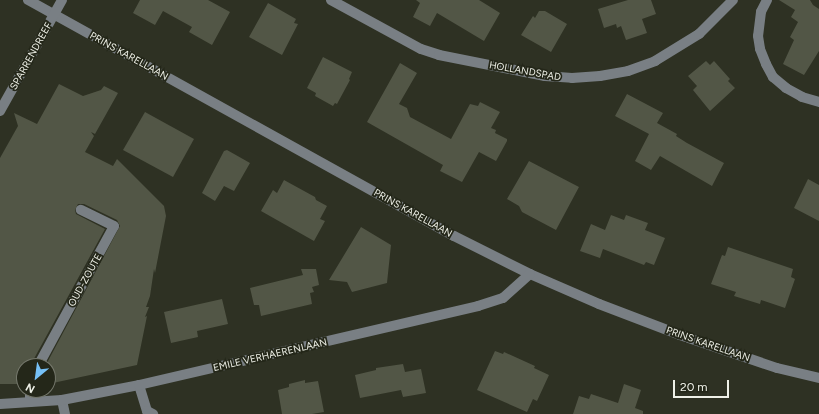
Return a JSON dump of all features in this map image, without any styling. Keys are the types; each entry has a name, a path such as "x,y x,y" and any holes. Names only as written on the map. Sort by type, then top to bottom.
{"street":[{"name":"PRINS KARELLAAN","path":"28,0 454,236 530,274 599,304 680,335 777,368 819,378"},
{"name":"SPARRENDREEF","path":"0,111 62,0"},
{"name":"HOLLANDSPAD","path":"331,0 421,49 439,55 545,76 572,78 600,76 628,71 654,61 699,34 733,0"},
{"path":"767,0 761,12 758,36 760,48 766,64 774,77 786,88 802,97 819,102"},
{"name":"OUD-ZOUTE","path":"42,358 114,226 81,210"},
{"name":"EMILE VERHAERENLAAN","path":"0,404 62,400 139,385 478,306 503,298 530,274"},
{"path":"139,385 147,411 153,414"},
{"path":"62,400 64,414"}],"building":[{"path":"140,0 208,0 230,12 212,45 189,32 192,27 163,11 155,25 133,13"},
{"path":"416,0 479,0 500,13 484,41 437,13 430,26 413,17 420,3"},
{"path":"628,0 651,0 656,14 642,19 647,33 626,40 621,26 617,28 616,24 604,28 598,9"},
{"path":"779,0 810,0 813,5 819,9 819,51 804,75 783,64 794,40 790,37 798,22 791,17 795,10"},
{"path":"268,3 296,19 294,23 298,24 282,55 249,37"},
{"path":"539,11 545,11 567,24 551,52 521,35 533,16 535,18"},
{"path":"323,57 352,72 349,79 350,80 337,104 335,103 333,106 315,96 316,93 307,88"},
{"path":"706,61 710,65 714,61 730,79 728,81 735,88 710,111 693,90 697,86 688,76"},
{"path":"400,63 417,73 399,104 407,108 410,117 451,139 470,104 478,106 480,102 500,112 491,128 496,130 495,133 507,139 507,141 496,161 479,152 462,182 440,171 443,165 367,122"},
{"path":"59,84 83,96 101,90 104,86 118,93 95,134 91,132 94,136 85,152 113,166 117,159 164,206 166,216 155,273 154,269 150,296 146,307 149,307 145,317 147,316 137,365 56,382 56,358 50,358 120,226 117,220 84,204 78,204 75,210 76,214 105,229 34,358 16,358 16,384 0,384 0,158 18,126 14,113 37,124"},
{"path":"627,94 663,113 657,123 677,134 676,136 687,143 724,163 712,186 660,156 651,170 635,161 649,134 615,116"},
{"path":"145,112 194,139 173,177 123,150"},
{"path":"227,150 250,163 234,191 224,186 215,201 202,193 224,151"},
{"path":"529,161 579,187 556,230 522,212 519,206 507,199"},
{"path":"808,179 819,185 819,221 794,208"},
{"path":"284,180 315,197 316,200 327,206 320,219 325,221 314,241 261,211 273,190 277,193"},
{"path":"611,215 624,220 626,215 648,223 645,230 665,238 654,265 646,262 644,265 603,249 600,258 580,251 591,224 605,230"},
{"path":"361,227 391,245 387,283 352,292 347,282 329,280"},
{"path":"728,247 793,269 791,277 795,279 785,308 761,300 760,304 734,296 736,292 711,284 722,255 725,256"},
{"path":"301,269 316,269 319,285 312,287 314,292 310,293 312,304 261,316 259,305 254,305 250,288 303,275"},
{"path":"222,299 228,324 197,331 198,337 171,343 164,312"},
{"path":"495,351 503,354 504,352 535,366 534,368 549,375 537,401 533,399 527,412 477,390"},
{"path":"403,364 405,372 421,369 426,393 403,397 401,390 360,398 355,375 376,370 376,368"},
{"path":"305,380 305,383 318,381 324,412 312,414 282,414 278,390 289,387 289,384"},
{"path":"624,384 641,390 635,408 643,411 643,414 573,414 579,396 589,399 591,394 618,403"}]}
